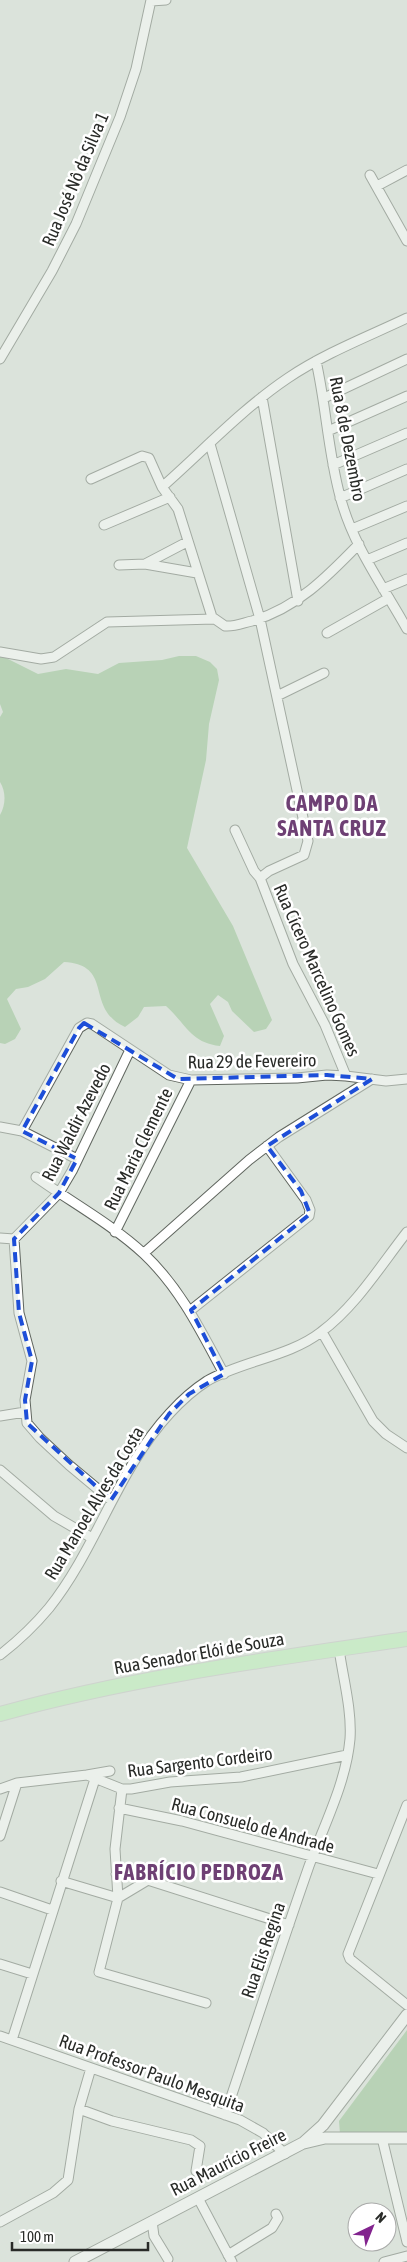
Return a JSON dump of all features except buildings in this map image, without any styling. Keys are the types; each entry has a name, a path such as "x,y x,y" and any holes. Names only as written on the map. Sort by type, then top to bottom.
{"main road":[{"name":"Rua Senador Elói de Souza","path":"0,1714 34,1704 170,1675 407,1639"}],"street":[{"path":"151,1 166,0"},
{"name":"Rua José Nô da Silva 1","path":"0,358 52,271 76,224 120,116 136,69 151,1"},
{"path":"377,186 407,170"},
{"path":"370,175 407,241"},
{"path":"162,487 236,418 262,397 316,361 407,318"},
{"path":"324,398 407,360"},
{"name":"Rua 8 de Dezembro","path":"316,361 340,498 367,560 389,598 404,616 407,629"},
{"path":"328,431 407,396"},
{"path":"262,397 298,601"},
{"path":"334,465 407,433"},
{"path":"210,444 260,619 306,825 308,847 300,858 269,871 260,878"},
{"path":"91,479 146,456 150,460 162,487 178,509 197,573 214,619"},
{"path":"340,498 407,469"},
{"path":"104,525 170,496"},
{"path":"352,529 407,506"},
{"path":"145,564 187,542"},
{"path":"367,560 407,543"},
{"path":"0,652 41,659 54,657 107,622 214,619 228,626 260,619 298,601 328,578 359,544"},
{"path":"119,566 145,564 197,573"},
{"path":"384,589 407,579"},
{"path":"327,633 389,598"},
{"path":"277,696 324,673"},
{"name":"Rua Cícero Marcelino Gomes","path":"235,830 254,871 260,878 293,964 331,1038 346,1076"},
{"name":"Rua 29 de Fevereiro","path":"22,1131 79,1028 84,1023 92,1024 169,1076 191,1080 346,1076 372,1080 399,1081 407,1079"},
{"name":"Rua Waldir Azevedo","path":"14,1239 59,1193 130,1050"},
{"name":"Rua Maria Clemente","path":"115,1232 191,1080"},
{"path":"144,1253 267,1146 372,1080"},
{"path":"0,1127 22,1131 77,1159"},
{"path":"191,1310 309,1216 309,1206 304,1196 267,1146"},
{"path":"36,1177 144,1253 191,1310 224,1374"},
{"name":"Rua Manoel Alves da Costa","path":"0,1655 23,1637 49,1607 92,1538 111,1500 148,1439 189,1394 208,1381 305,1342 322,1332 359,1294 407,1232"},
{"path":"0,1238 14,1239 19,1312 32,1361 25,1400 27,1423 40,1438 111,1500"},
{"path":"322,1332 373,1421 386,1434 407,1448"},
{"path":"0,1416 26,1412"},
{"path":"0,1470 54,1516 92,1538"},
{"name":"Rua Elis Regina","path":"225,2115 312,1857 333,1802 347,1755 350,1738 339,1649"},
{"name":"Rua Sargento Cordeiro","path":"0,1789 17,1783 91,1777 122,1789 170,1782 241,1777 347,1755"},
{"path":"12,2040 91,1777 110,1771"},
{"path":"0,1836 17,1783"},
{"path":"122,1789 115,1849 118,1898 99,1972 206,2003"},
{"path":"407,1805 378,1874 350,1949 349,1958 407,2005"},
{"name":"Rua Consuelo de Andrade","path":"120,1808 182,1821 378,1874"},
{"path":"116,1874 127,1874 148,1880 289,1925"},
{"path":"61,1881 118,1898 148,1880"},
{"path":"0,1892 52,1910"},
{"path":"0,1964 32,1974"},
{"name":"Rua Maurício Freire","path":"75,2262 303,2143 329,2116 407,2015"},
{"name":"Rua Professor Paulo Mesquita","path":"0,2036 240,2120 263,2133 285,2154"},
{"path":"0,2222 53,2193 67,2183 79,2109 91,2068"},
{"path":"79,2109 112,2121 192,2140 200,2146 196,2171"},
{"path":"329,2116 329,2134 335,2138"},
{"path":"303,2143 325,2138 407,2138"},
{"path":"382,2138 407,2242"},
{"path":"198,2198 230,2259 272,2228 278,2218 276,2214"},
{"path":"152,2221 154,2236 168,2259"},
{"path":"384,2262 407,2256"}],"highlighted area":[{"path":"84,1023 178,1079 327,1075 372,1079 267,1146 301,1191 310,1214 191,1310 224,1374 189,1394 169,1414 111,1500 27,1423 25,1400 32,1361 19,1313 14,1239 59,1193 77,1159 22,1131 79,1028"}],"green space":[{"path":"0,655 38,674 66,669 98,674 119,663 162,660 179,656 196,656 210,662 217,669 219,680 209,724 206,760 187,848 233,926 272,1020 266,1029 254,1032 232,1011 228,1002 218,995 210,1004 224,1036 220,1046 210,1044 195,1037 166,1006 144,1007 138,1017 125,1027 113,1019 105,1009 95,979 89,971 80,965 64,962 45,979 28,987 16,989 7,999 21,1029 15,1039 5,1044 0,1043 0,815 4,798 0,782 0,717 3,712 0,704"},
{"path":"407,2030 407,2135 340,2134 339,2121"}],"district":[{"name":"CAMPO DA SANTA CRUZ","path":"332,816"},
{"name":"FABRÍCIO PEDROZA","path":"199,1872"}]}
